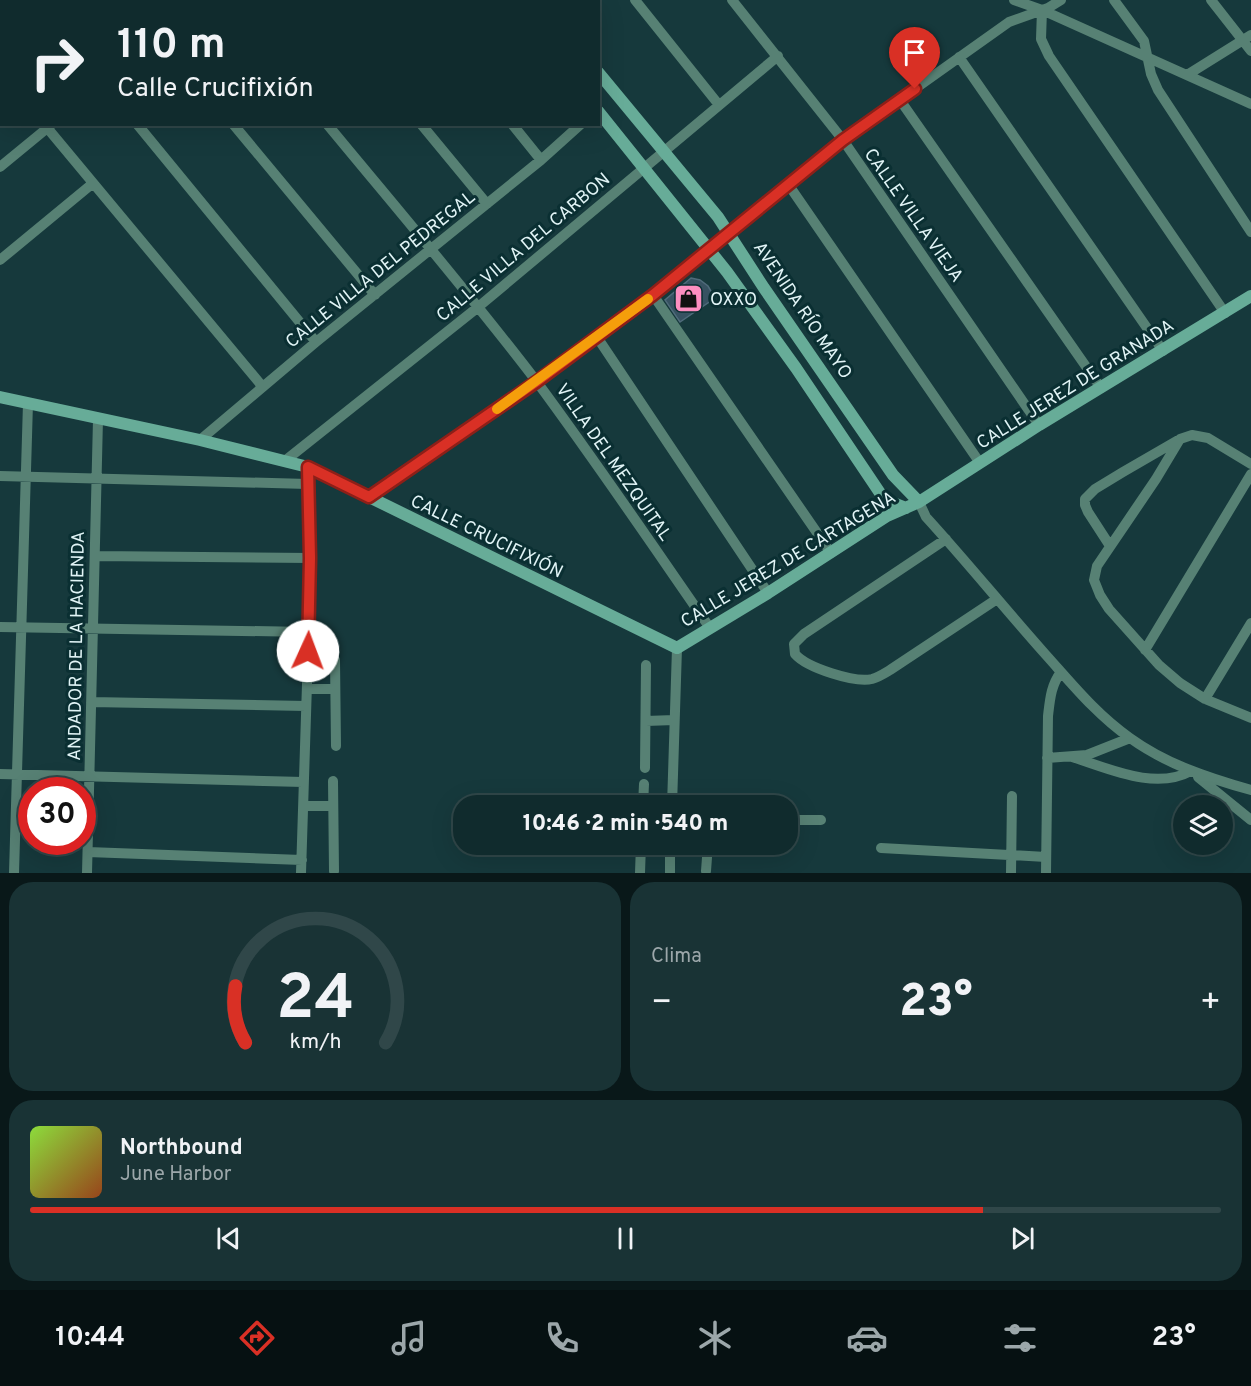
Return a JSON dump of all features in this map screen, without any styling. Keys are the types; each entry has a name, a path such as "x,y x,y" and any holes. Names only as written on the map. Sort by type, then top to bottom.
{"street":[{"path":"635,0 719,105"},
{"name":"CALLE VILLA VIEJA","path":"732,0 843,140 1039,425"},
{"path":"1014,0 1042,10 1251,104"},
{"path":"369,497 536,382 653,295 843,140 1009,22 1042,10 1061,0"},
{"path":"1114,0 1144,41 1158,90 1251,232"},
{"path":"1211,0 1247,38 1251,51"},
{"path":"1042,10 1041,39 1049,56 1225,313"},
{"path":"1187,75 1247,38"},
{"name":"CALLE VILLA DEL CARBON","path":"286,460 477,308 778,56"},
{"path":"959,57 1163,351"},
{"name":"AVENIDA RÍO MAYO","path":"600,74 730,233 764,288 893,476 919,502 926,516 1086,701 1130,738 1161,757 1191,771 1251,790"},
{"path":"900,100 1101,388"},
{"name":"AVENIDA RÍO MAYO","path":"600,113 710,249 796,368 882,496 926,516"},
{"path":"0,167 48,126 92,184 262,386"},
{"path":"139,126 316,342"},
{"path":"235,126 375,295"},
{"name":"VILLA DEL MEZQUITAL","path":"329,126 536,382 621,498 710,628"},
{"path":"424,126 487,204"},
{"path":"514,126 541,160"},
{"name":"CALLE VILLA DEL PEDREGAL","path":"200,440 262,386 541,160 579,126"},
{"path":"0,260 92,184"},
{"path":"788,184 980,463"},
{"path":"653,295 831,554"},
{"name":"CALLE JEREZ DE GRANADA","path":"919,502 1039,425 1251,296"},
{"path":"597,337 768,593"},
{"name":"CALLE CRUCIFIXIÓN","path":"0,397 200,440 308,467 677,648"},
{"path":"14,873 28,403"},
{"name":"ANDADOR DE LA HACIENDA","path":"89,777 98,419"},
{"path":"1110,546 1085,505 1087,496 1104,483 1187,435 1200,435 1251,464"},
{"path":"1180,439 1094,574 1096,587 1110,609 1158,665 1205,699 1251,718"},
{"path":"301,873 310,558 308,467"},
{"path":"1146,650 1251,474"},
{"path":"0,476 308,484"},
{"name":"CALLE JEREZ DE CARTAGENA","path":"677,648 831,554 887,516 919,502"},
{"path":"946,539 804,634 795,644 795,654 806,664 844,676 863,680 873,679 997,599"},
{"path":"95,556 310,558"},
{"path":"1205,699 1251,623"},
{"path":"0,627 308,632"},
{"path":"672,795 677,648"},
{"path":"335,660 336,746"},
{"path":"645,768 646,665"},
{"path":"1046,873 1048,716 1051,690 1054,680 1061,672"},
{"path":"307,689 335,689"},
{"path":"91,702 306,705"},
{"path":"646,721 674,720"},
{"path":"1047,758 1087,755 1130,738"},
{"path":"1072,757 1138,777 1165,780 1179,778 1191,771"},
{"name":"AVENIDA RÍO MAYO","path":"1191,771 1251,820"},
{"path":"0,774 65,777"},
{"path":"96,778 303,782"},
{"path":"333,781 334,871"},
{"path":"644,784 644,795"},
{"path":"1011,873 1012,796"},
{"path":"303,806 333,806"},
{"path":"798,820 821,820"},
{"path":"881,848 1046,857"},
{"path":"96,852 302,860"},
{"name":"ANDADOR DE LA HACIENDA","path":"87,873 88,855"},
{"path":"640,873 641,855"},
{"path":"670,855 670,873"},
{"path":"706,871 707,855"}],"building":[{"name":"OXXO","path":"691,278 700,280 708,286 715,298 680,322 665,300"}],"slow traffic":[{"path":"497,409 648,299"}],"place":[{"name":"OXXO","path":"689,299"}],"route":[{"path":"308,651 310,558 308,467 369,497 536,382 653,295 843,140 915,89"}]}
